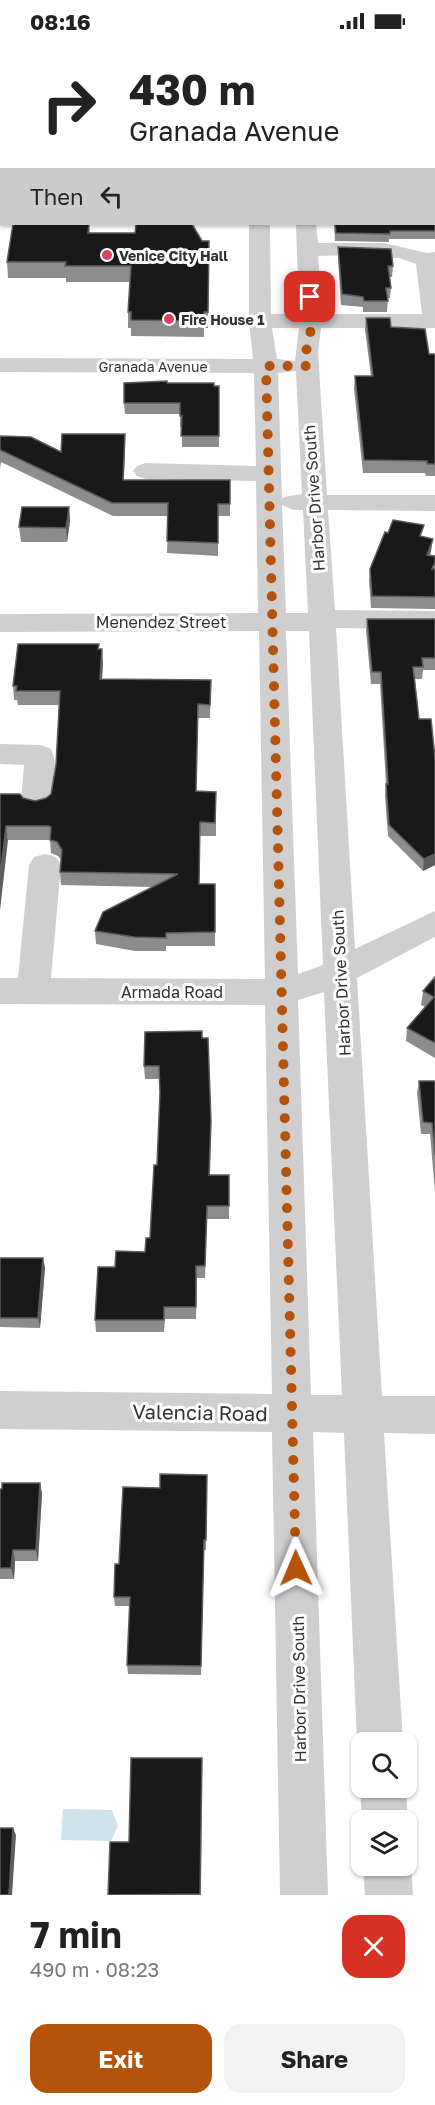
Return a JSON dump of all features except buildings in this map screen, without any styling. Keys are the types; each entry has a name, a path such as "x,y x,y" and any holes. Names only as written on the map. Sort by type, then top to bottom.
{"street":[{"name":"Harbor Drive South","path":"259,225 260,321 266,366 304,1895"},
{"name":"Harbor Drive South","path":"306,225 311,321 306,352 313,502 322,620 379,1732"},
{"path":"260,321 435,321 431,260 393,251 308,250"},
{"name":"Granada Avenue","path":"0,365 307,366"},
{"path":"146,471 268,488 313,502 435,503"},
{"name":"Menendez Street","path":"0,623 435,620"},
{"path":"0,754 40,755 36,802"},
{"path":"33,992 45,866"},
{"name":"Armada Road","path":"0,991 281,992 313,984 341,972 435,923"},
{"name":"Valencia Road","path":"0,1410 435,1415"},
{"path":"388,1876 389,1895"}],"water":[{"path":"63,1809 112,1810 118,1826 111,1841 61,1840"}],"place":[{"name":"Venice City Hall","path":"107,255"},
{"name":"Fire House 1","path":"169,319"}],"route":[{"path":"296,1568 266,366 307,366 306,352 311,329 310,297"}]}
